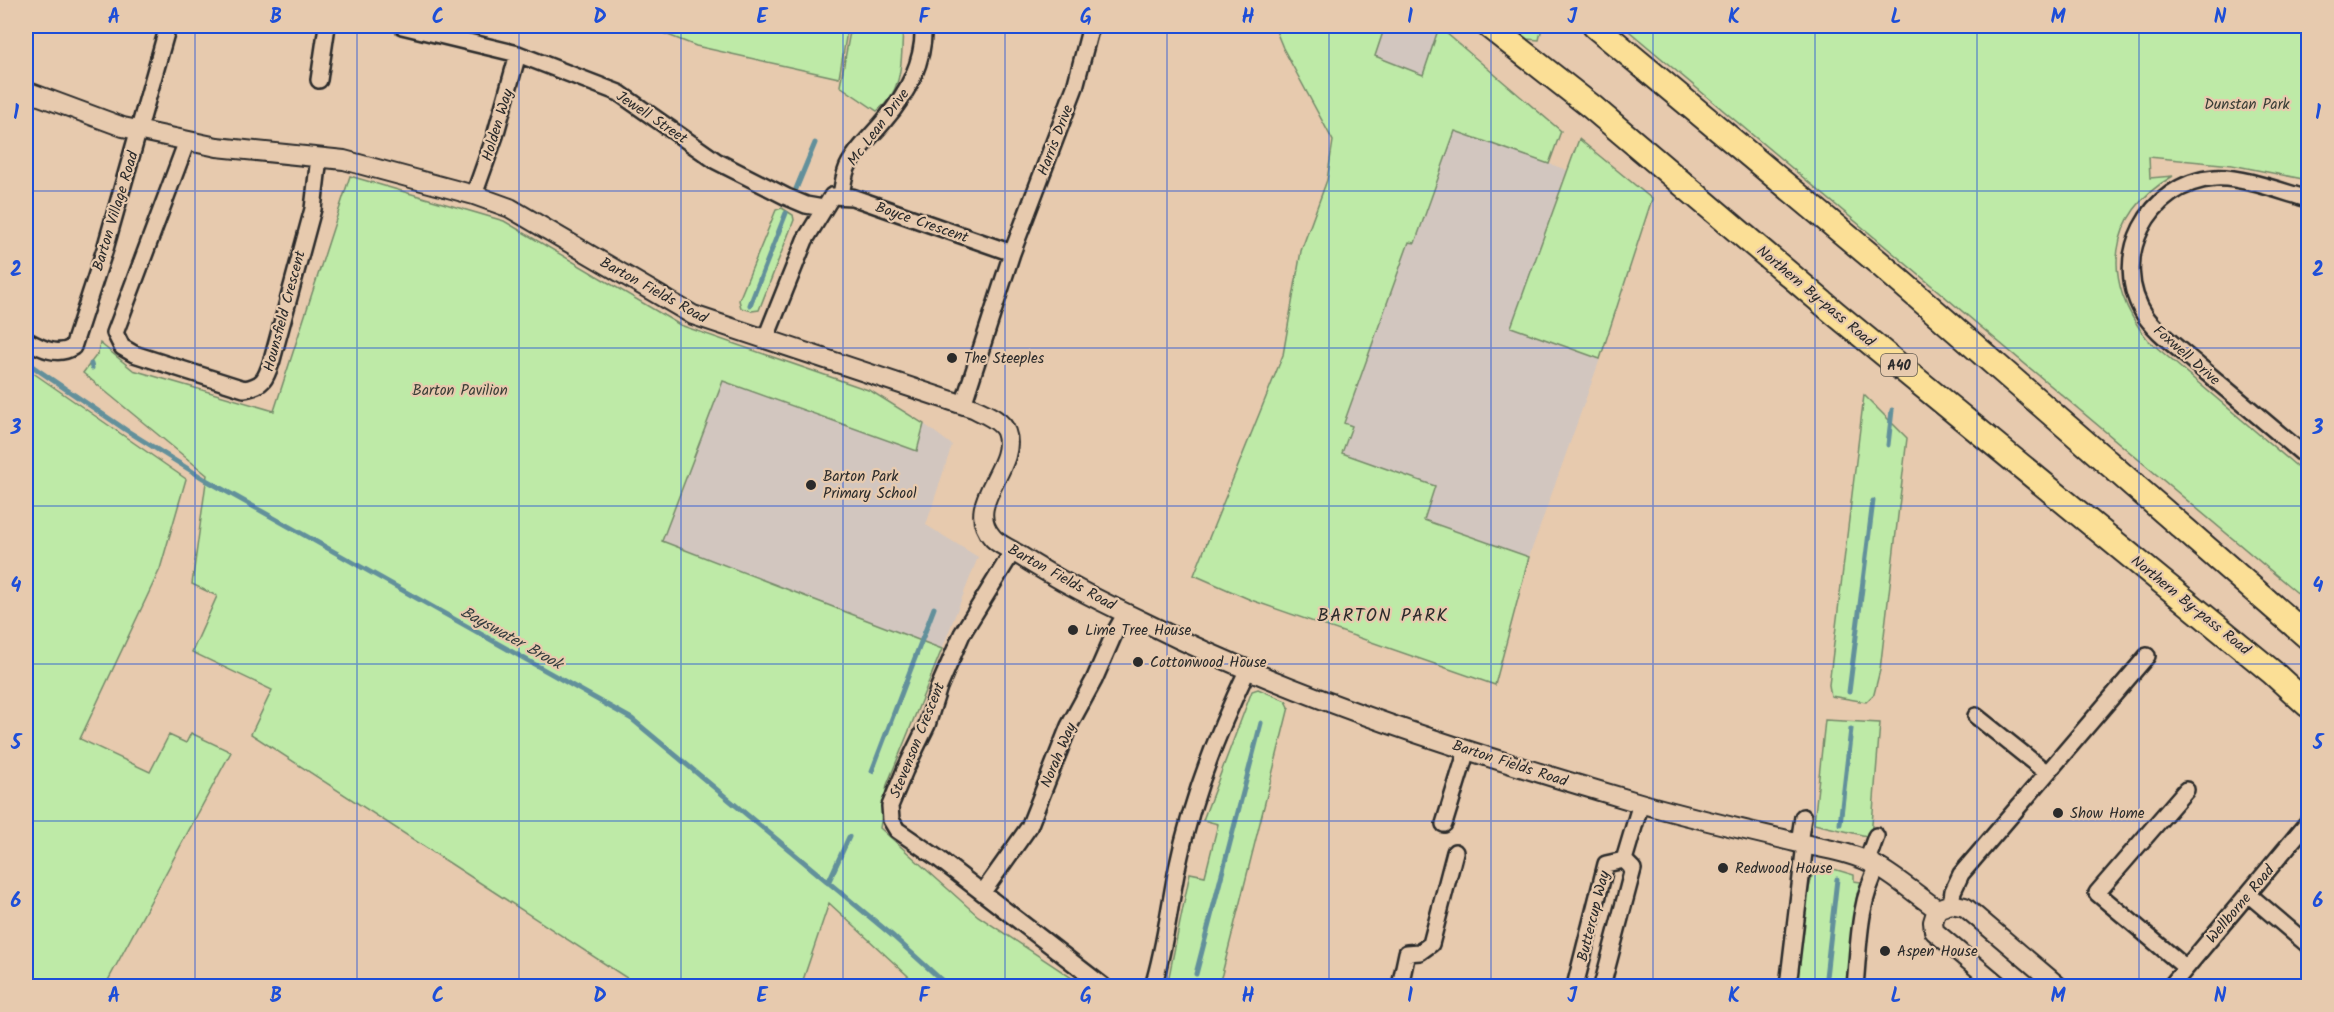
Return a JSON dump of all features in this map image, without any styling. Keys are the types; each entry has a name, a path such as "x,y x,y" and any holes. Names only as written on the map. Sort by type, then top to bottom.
{"highway":[{"name":"Northern By-pass Road","path":"1489,26 1592,107 1836,314 2263,665 2308,705"},
{"path":"1595,26 1879,263 2308,637"}],"street":[{"name":"Barton Village Road","path":"26,340 51,352 66,351 73,346 105,249 168,26"},
{"path":"319,80 327,26"},
{"name":"Jewell Street","path":"402,26 518,54 619,93 716,161 806,206 823,208"},
{"name":"Mc Lean Drive","path":"841,195 848,165 868,136 883,122 910,86 924,44 923,26"},
{"name":"Harris Drive","path":"1012,253 1075,87 1091,26"},
{"name":"Holden Way","path":"474,195 495,136 518,54"},
{"name":"Barton Fields Road","path":"26,91 123,127 217,147 359,163 474,195 510,208 693,315 973,408 1001,424 1006,431 1005,456 982,513 992,538 1126,613 1248,669 1467,750 1641,804 1802,843 1873,864 1944,906 1965,907 2058,987"},
{"name":"Hounsfield Crescent","path":"187,141 115,333 122,347 134,354 244,389 256,387 266,378 272,360 313,208 318,157"},
{"name":"Foxwell Drive","path":"2308,199 2241,181 2218,178 2186,185 2163,198 2146,217 2135,240 2132,265 2135,293 2148,319 2177,347 2308,458"},
{"path":"765,340 805,240 832,196 841,195"},
{"name":"Boyce Crescent","path":"841,195 1012,253"},
{"path":"963,405 1012,253"},
{"name":"Stevenson Crescent","path":"1013,551 962,634 939,687 927,725 890,806 891,820 897,830 983,892 1103,987"},
{"name":"Norah Way","path":"983,892 1029,827 1069,726 1126,613"},
{"path":"1999,987 1934,931 1933,922 1961,874 2147,656"},
{"path":"1153,987 1190,817 1230,704 1248,669"},
{"path":"1976,716 2047,773"},
{"path":"1444,824 1467,750"},
{"path":"2181,980 2097,893 2186,790"},
{"name":"Buttercup Way","path":"1624,860 1641,804"},
{"path":"1788,987 1803,817"},
{"name":"Wellborne Road","path":"2181,980 2308,822"},
{"path":"1855,987 1863,910 1873,864 1876,836"},
{"path":"1400,987 1407,953 1420,952 1431,944 1455,852"},
{"name":"Buttercup Way","path":"1575,987 1606,864 1624,860"},
{"name":"Buttercup Way","path":"1602,987 1633,869 1624,860"},
{"path":"2248,894 2308,945"}],"shaded area":[{"path":"1385,26 1439,27 1423,75 1375,56"},
{"path":"1455,131 1567,170 1511,327 1600,359 1529,557 1423,519 1342,453 1352,427 1344,424 1409,241 1415,243"},
{"name":"Barton Park Primary School","path":"723,381 871,391 924,424 952,445 926,525 978,557 942,649 662,541"}],"green space":[{"path":"645,26 848,26 839,78 696,46"},
{"path":"851,26 903,26 900,73 897,83 886,103 877,111 840,86"},
{"path":"1274,26 1385,26 1375,56 1423,75 1439,27 1561,131 1549,164 1455,131 1415,243 1409,242 1344,423 1352,426 1342,453 1435,486 1424,520 1529,557 1495,685 1251,600 1194,575 1283,355 1301,251 1327,180 1333,141 1283,48"},
{"path":"1511,26 1540,26 1542,28 1539,40 1527,39"},
{"name":"Dunstan Park","path":"1623,26 2308,26 2308,180 2232,165 2149,157 2150,178 2173,176 2151,192 2134,210 2123,229 2118,251 2118,273 2123,295 2133,318 2148,340 2308,476 2308,602"},
{"path":"1579,139 1652,199 1600,359 1511,327"},
{"name":"Barton Pavilion","path":"350,176 504,221 680,325 871,391 924,424 917,451 723,381 662,541 942,649 887,785 880,828 978,916 1084,986 919,986 829,903 801,986 639,986 251,734 272,690 192,652 217,596 192,584 207,475 83,373 98,353 100,343 133,370 274,411"},
{"path":"782,208 793,215 794,220 759,310 741,308 739,300 776,210"},
{"path":"26,368 186,479 160,569 80,739 150,772 169,735 186,743 191,733 231,752 105,986 26,986"},
{"path":"1864,395 1907,438 1880,670 1874,694 1866,702 1831,696 1829,685"},
{"path":"1258,689 1286,701 1289,707 1222,974 1218,986 1167,986 1190,873 1205,876 1218,824 1203,820 1252,691"},
{"path":"1825,720 1880,723 1871,837 1814,824"},
{"path":"1820,865 1854,875 1854,881 1861,882 1857,893 1848,986 1795,986 1802,919 1813,871"}],"waterway":[{"path":"796,189 815,143"},
{"path":"750,305 786,213"},
{"name":"Bayswater Brook","path":"26,362 126,430 206,480 632,719 894,937 948,986"},
{"path":"91,364 92,368"},
{"path":"1888,445 1892,410"},
{"path":"1849,692 1873,501"},
{"path":"872,771 934,608"},
{"path":"1196,974 1261,723"},
{"path":"1840,824 1851,729"},
{"path":"828,883 849,837"},
{"path":"1825,986 1837,879"}],"place":[{"name":"The Steeples","path":"952,358"},
{"name":"Barton Park Primary School","path":"811,485"},
{"name":"Lime Tree House","path":"1073,630"},
{"name":"Cottonwood House","path":"1138,662"},
{"name":"Show Home","path":"2058,813"},
{"name":"Redwood House","path":"1723,868"},
{"name":"Aspen House","path":"1885,951"}],"district":[{"name":"BARTON PARK","path":"1383,615"}]}
